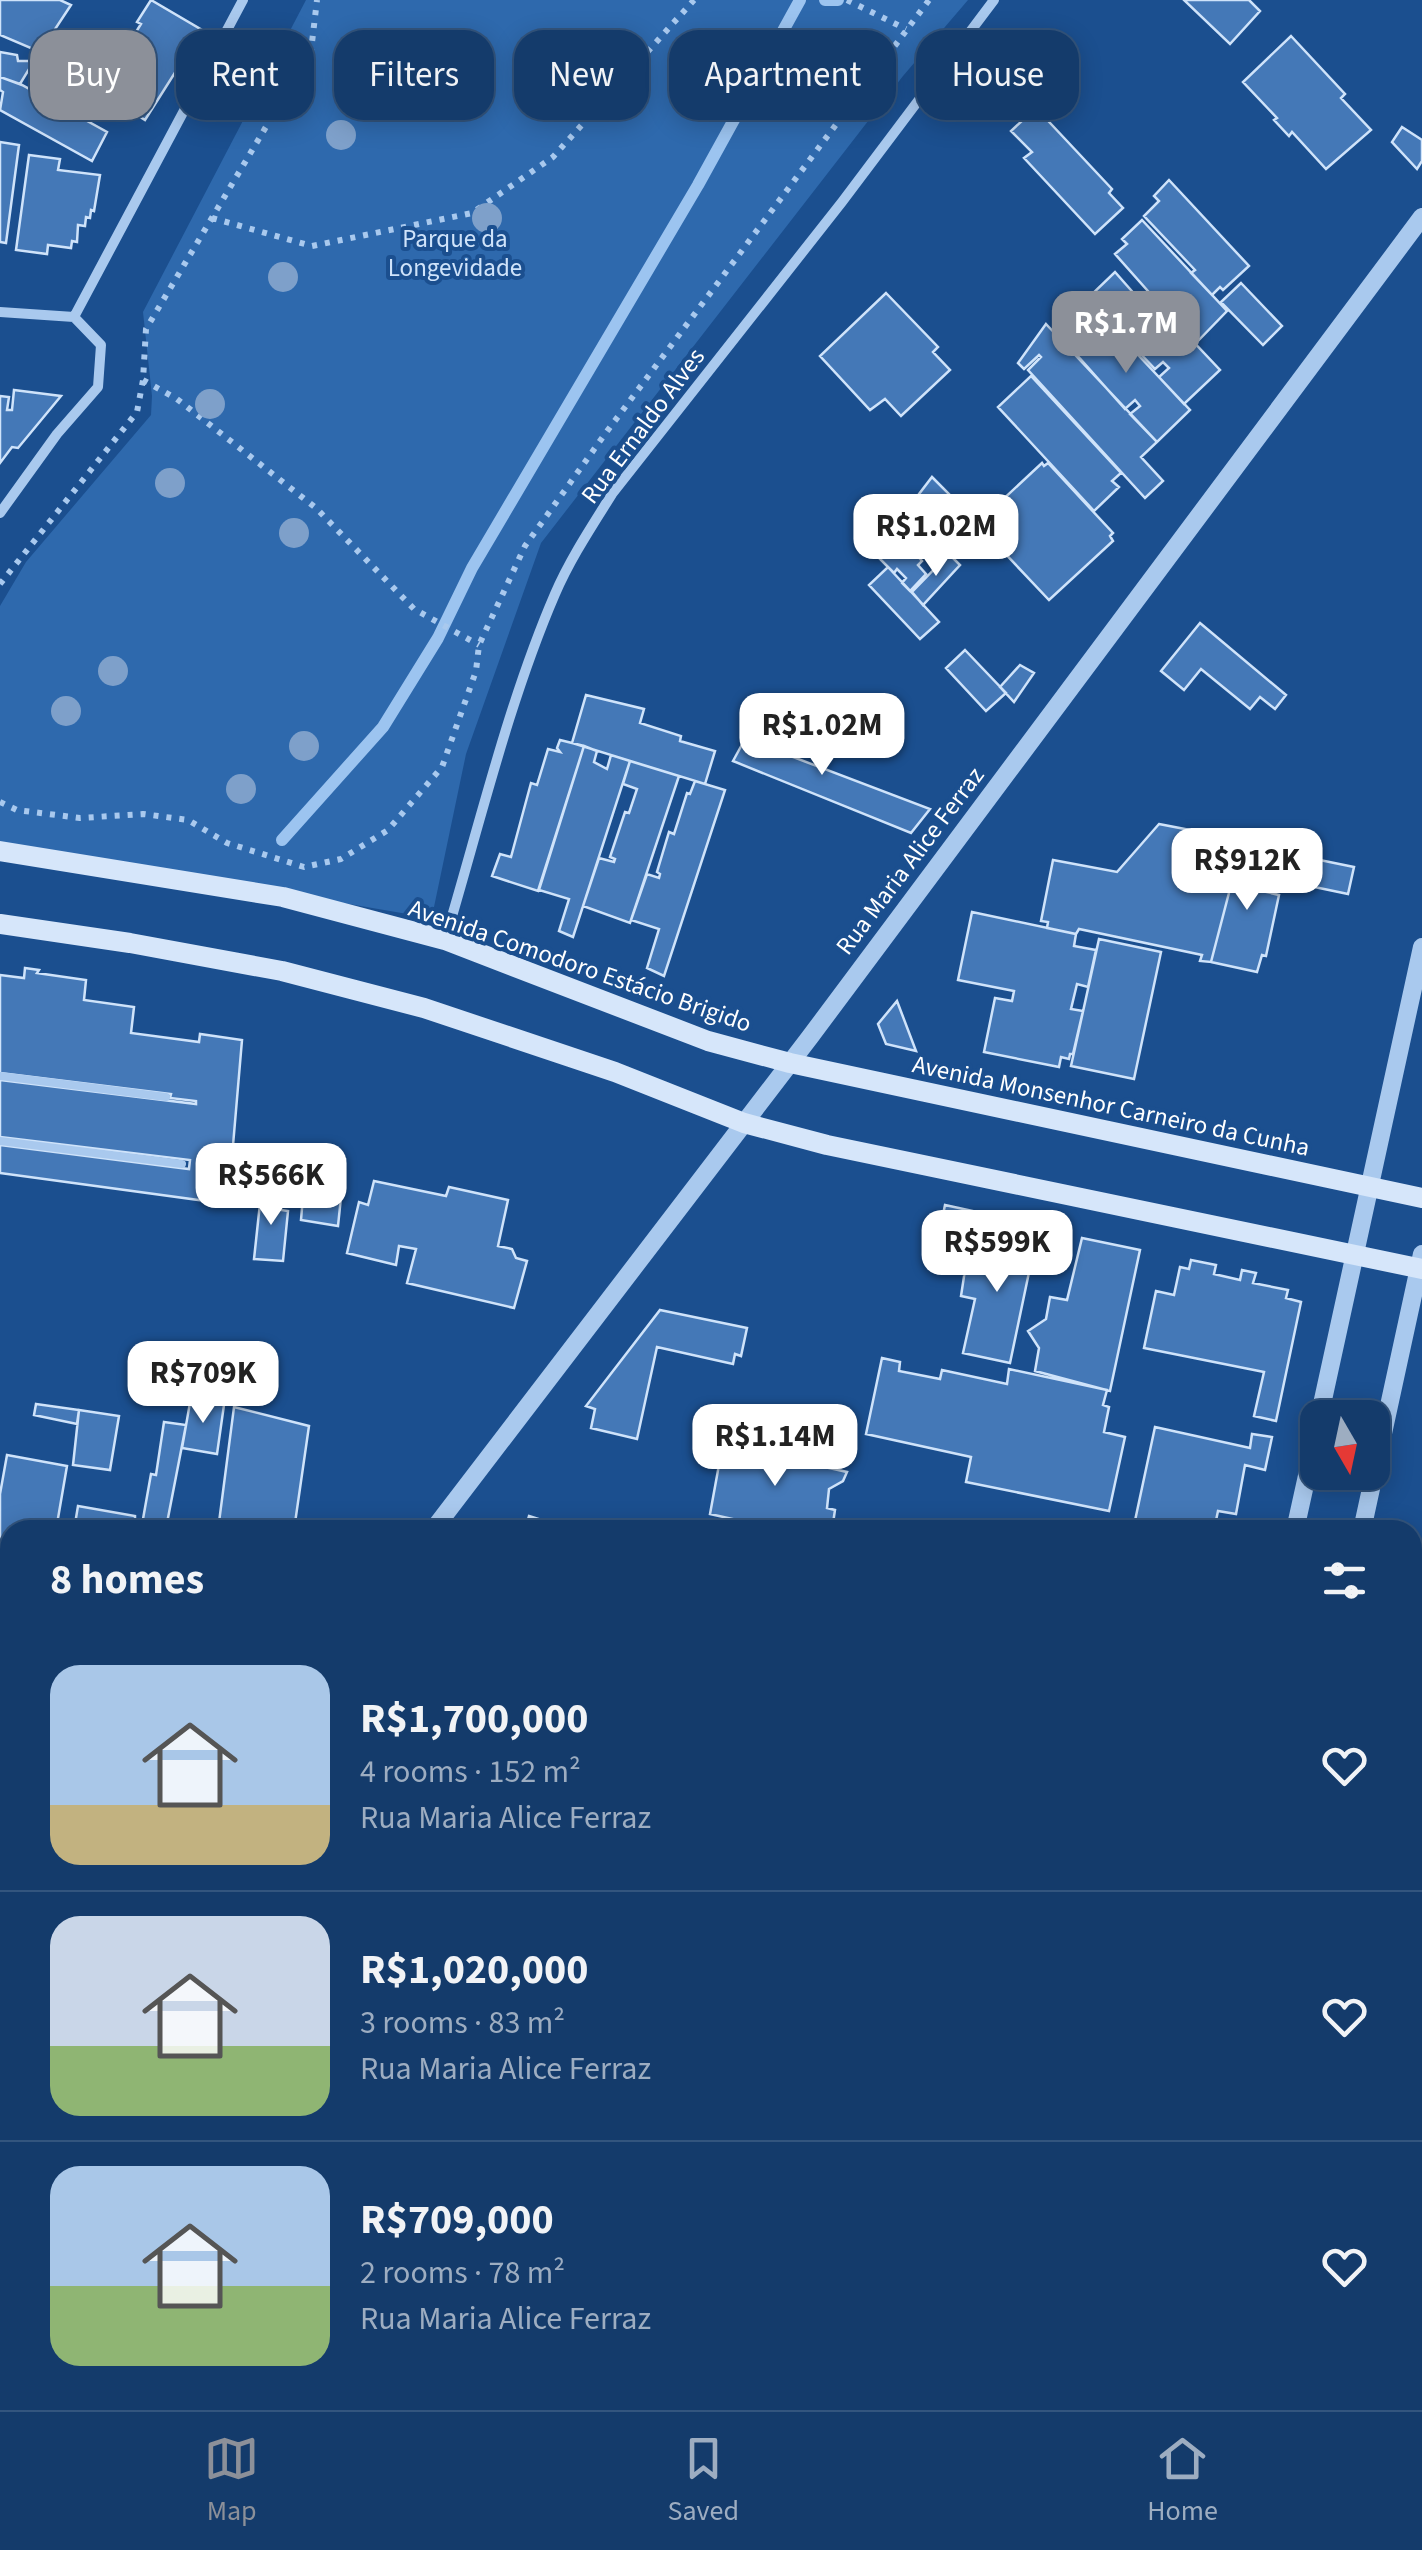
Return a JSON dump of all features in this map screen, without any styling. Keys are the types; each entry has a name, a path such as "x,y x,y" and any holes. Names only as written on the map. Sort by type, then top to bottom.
{"main road":[{"name":"Avenida Comodoro Estácio Brigido","path":"0,851 282,897 445,940 708,1040 790,1063"},
{"path":"0,924 130,942 262,968 406,1004 596,1066 744,1123 828,1144 1355,1255 1421,1264"},
{"name":"Avenida Monsenhor Carneiro da Cunha","path":"790,1063 1422,1198"}],"street":[{"path":"74,317 243,0"},
{"name":"Rua Ernaldo Alves","path":"445,940 533,650 556,590 583,541 612,494 842,202 994,0"},
{"name":"Rua Maria Alice Ferraz","path":"441,1520 790,1063 1422,217"},
{"path":"0,312 74,317 101,345 98,387 57,434 0,513"},
{"path":"1324,1400 1422,947"},
{"path":"1364,1520 1421,1264"},
{"path":"1297,1520 1304,1490"}],"lane":[{"path":"0,1076 166,1097"},
{"path":"0,1141 182,1164"}],"path":[{"path":"0,584 136,412 143,380 146,329 311,51 317,0"},
{"path":"212,218 312,246 472,213 552,156 694,0"},
{"path":"847,0 906,29"},
{"path":"0,802 17,810 80,818 142,814 188,820 227,843 304,867 341,859 388,830 442,767 476,671 479,645 525,546 929,0"},
{"path":"143,380 177,399 316,508 414,610 479,645"}],"green space":[{"name":"Parque da Longevidade","path":"306,0 968,0 942,30 916,30 916,61 896,85 896,30 669,30 669,120 869,120 541,543 466,754 434,907 425,917 0,844 0,606 26,562 151,415 143,312 243,120 314,120 314,30 290,30"}],"building":[{"path":"0,0 60,0 71,5 55,30 30,30 30,48 0,35"},
{"path":"151,0 202,30 176,30 176,71 156,103 156,30 137,30 141,24 137,22"},
{"path":"1184,0 1249,0 1260,11 1230,44"},
{"path":"1291,36 1345,94 1341,98 1371,130 1326,169 1292,132 1289,136 1243,82"},
{"path":"0,52 17,55 18,61 30,61 20,84 0,77"},
{"path":"0,77 30,89 30,120 85,120 107,132 92,161 0,110"},
{"path":"1023,120 1047,120 1112,189 1109,193 1123,208 1095,234 1024,158 1032,152 1011,131"},
{"path":"1402,127 1422,140 1422,161 1417,169 1392,142"},
{"path":"0,142 19,145 6,243 0,242"},
{"path":"29,155 60,159 58,170 100,175 94,211 91,210 90,218 86,217 85,226 78,225 77,242 72,241 71,248 48,245 47,254 16,250"},
{"path":"1169,180 1249,266 1212,295 1191,273 1195,270 1144,216 1159,201 1154,196"},
{"path":"1142,220 1227,311 1195,344 1115,254 1127,244 1122,239"},
{"path":"1115,272 1145,306 1153,299 1220,370 1184,404 1159,377 1169,368 1163,362 1155,369 1088,298"},
{"path":"1241,283 1282,326 1263,345 1221,302"},
{"path":"886,293 938,347 933,352 950,370 901,416 885,399 870,410 820,356"},
{"path":"1088,310 1108,331 1105,333 1111,340 1116,344 1122,338 1190,410 1157,442 1130,414 1140,406 1135,400 1125,409 1060,336"},
{"path":"1046,324 1157,442 1141,457 1163,481 1145,498 1028,370 1041,357 1024,369 1018,363"},
{"path":"1031,376 1121,473 1112,481 1119,487 1094,511 998,407"},
{"path":"14,390 61,396 18,448 12,447 0,463 0,396 9,397 7,410 12,410"},
{"path":"1042,463 1048,463 1113,533 1113,541 1049,600 998,546 1003,540 983,518"},
{"path":"932,477 952,497 912,550 922,561 918,565 926,574 910,591 902,583 906,578 897,569 894,573 874,553"},
{"path":"949,554 960,565 923,605 912,592"},
{"path":"888,567 939,622 920,639 869,585"},
{"path":"1200,623 1286,695 1275,709 1260,697 1250,709 1201,669 1184,690 1161,671"},
{"path":"965,650 1006,693 986,711 946,668"},
{"path":"1020,665 1034,673 1014,702 1000,687"},
{"path":"586,695 644,709 640,723 715,751 705,784 572,743"},
{"path":"762,708 785,718 772,749 930,809 911,833 733,761"},
{"path":"560,740 584,746 538,891 492,876 500,854 511,857 531,783 537,785 548,749 560,752"},
{"path":"584,746 597,751 594,762 607,769 611,755 630,761 573,937 559,931 569,899 539,890"},
{"path":"630,761 679,776 630,923 583,906 599,858 614,862 615,859 610,857 637,789 623,784"},
{"path":"695,781 725,790 664,976 647,968 659,929 631,920 647,874 659,878 657,872 669,832 674,834 687,793 690,794"},
{"path":"1159,824 1195,831 1218,849 1221,835 1243,839 1211,962 1200,961 1202,955 1079,929 1076,934 1047,928 1048,922 1041,921 1053,860 1117,872"},
{"path":"1243,839 1270,845 1258,890 1279,895 1266,956 1262,955 1257,972 1211,962"},
{"path":"1305,857 1354,867 1348,894 1300,884"},
{"path":"972,912 1076,934 1074,946 1096,950 1088,987 1077,984 1071,1009 1083,1011 1073,1054 1069,1059 1061,1057 1059,1067 984,1052 995,998 1012,1001 1014,991 958,980"},
{"path":"1099,939 1161,952 1134,1079 1071,1066"},
{"path":"25,968 86,980 84,1000 134,1007 131,1033 199,1042 200,1034 242,1040 228,1204 0,1173 0,1145 189,1169 190,1160 0,1137 0,1080 196,1104 170,1098 171,1094 0,1073 0,975 24,978"},
{"path":"897,1001 916,1051 886,1044 878,1024"},
{"path":"307,1151 345,1159 338,1226 301,1220"},
{"path":"374,1181 446,1196 449,1187 508,1200 498,1246 512,1249 516,1258 527,1261 514,1308 407,1283 416,1249 399,1246 396,1265 347,1253 359,1202 368,1205"},
{"path":"262,1185 277,1187 275,1209 288,1211 283,1261 254,1259"},
{"path":"945,1205 977,1212 964,1274 932,1267"},
{"path":"989,1230 1036,1239 1010,1363 963,1353 975,1299 961,1296 967,1257 983,1260"},
{"path":"1082,1238 1140,1250 1110,1391 1035,1371 1039,1348 1028,1331 1046,1319 1050,1297 1067,1300"},
{"path":"1191,1260 1216,1265 1214,1274 1240,1280 1242,1270 1256,1273 1253,1283 1288,1290 1286,1298 1301,1302 1276,1421 1254,1416 1264,1372 1144,1348 1156,1291 1174,1295 1180,1267 1189,1269"},
{"path":"660,1310 747,1328 741,1356 735,1354 733,1364 657,1347 637,1439 591,1428 595,1409 586,1406"},
{"path":"882,1358 900,1362 899,1371 940,1379 942,1370 1007,1384 1009,1369 1107,1390 1103,1405 1109,1407 1104,1432 1125,1437 1109,1511 966,1482 971,1457 866,1434"},
{"path":"191,1397 224,1405 217,1454 182,1448"},
{"path":"36,1404 79,1410 77,1424 34,1415"},
{"path":"234,1407 309,1426 295,1520 219,1520"},
{"path":"79,1410 119,1416 110,1470 73,1465"},
{"path":"164,1422 186,1425 168,1520 143,1519 151,1474 156,1475"},
{"path":"1155,1427 1250,1448 1252,1434 1272,1437 1265,1470 1245,1465 1236,1514 1218,1511 1216,1520 1135,1520"},
{"path":"723,1443 830,1461 829,1468 847,1472 843,1481 829,1489 827,1508 835,1510 834,1520 737,1520 710,1514"},
{"path":"7,1455 67,1466 58,1520 0,1520"},
{"path":"78,1506 135,1516 135,1520 76,1520"}],"waterway":[{"path":"282,840 383,727 438,638 472,568 698,185 800,0"},
{"path":"825,0 838,0"}]}
